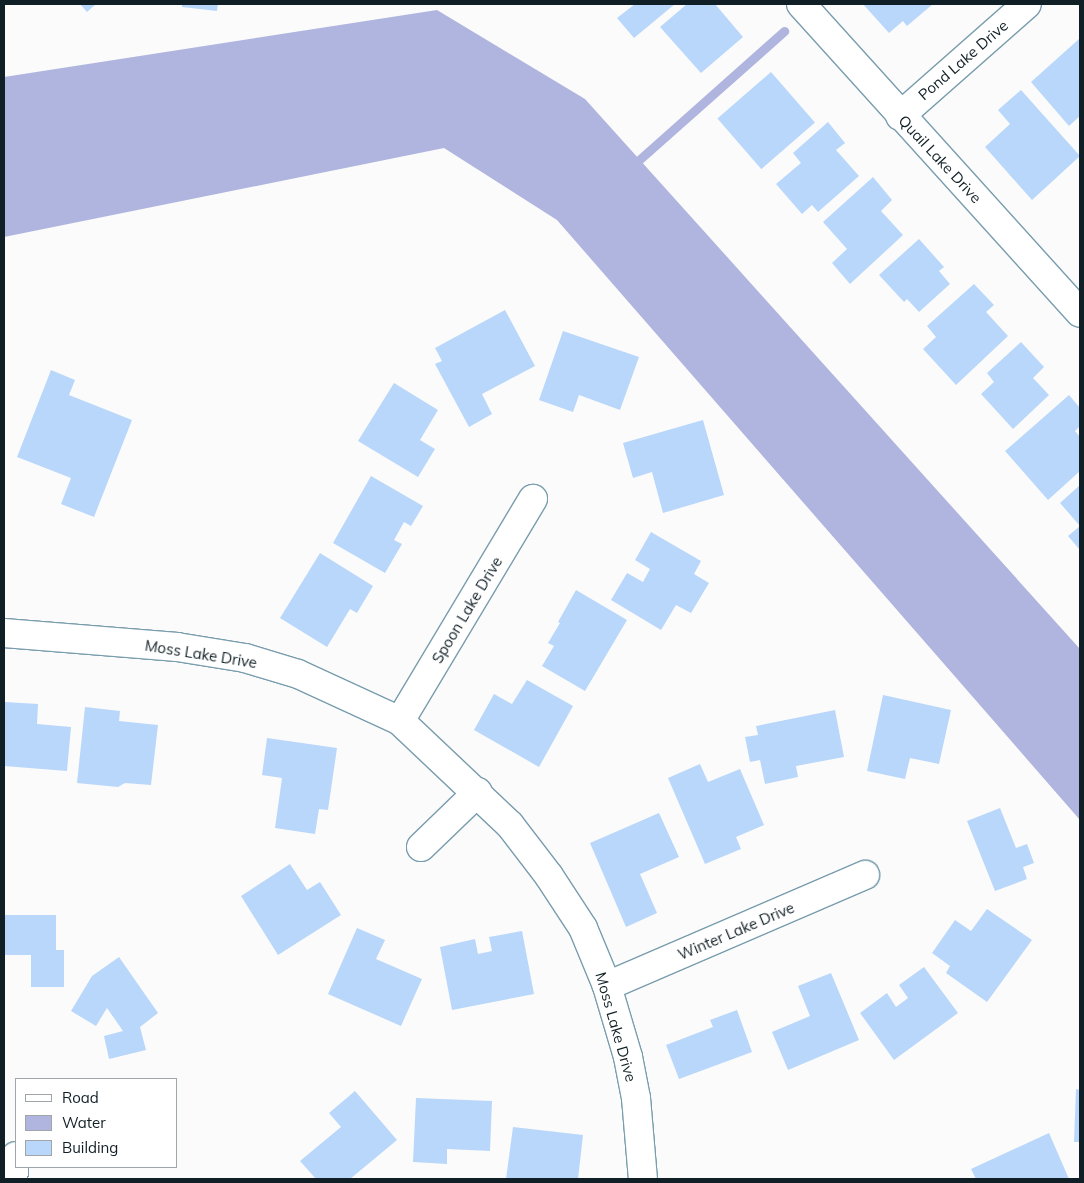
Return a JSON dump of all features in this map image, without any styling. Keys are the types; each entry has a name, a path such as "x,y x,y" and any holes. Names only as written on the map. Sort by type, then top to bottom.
{"street":[{"name":"Quail Lake Drive","path":"801,4 900,116 1080,313"},
{"name":"Pond Lake Drive","path":"900,116 1027,4"},
{"name":"Spoon Lake Drive","path":"400,721 533,499"},
{"name":"Moss Lake Drive","path":"4,633 177,647 245,658 298,674 400,721 478,792 510,825 549,876 582,928 607,986 636,1098 642,1179"},
{"path":"422,847 478,792"},
{"name":"Winter Lake Drive","path":"607,986 865,875"},
{"path":"13,1179 15,1164"}],"water":[{"path":"437,10 585,99 1080,649 1080,820 557,220 444,148 4,237 4,77"}],"building":[{"path":"80,4 96,4 87,12"},
{"path":"182,4 218,4 217,11 182,7"},
{"path":"635,4 675,4 634,38 617,18"},
{"path":"687,4 715,4 743,37 701,73 660,27"},
{"path":"863,4 933,4 907,26 903,21 889,33"},
{"path":"1079,39 1080,116 1069,126 1031,82"},
{"path":"771,72 815,123 761,169 717,119"},
{"path":"1021,90 1080,156 1032,200 985,147 1010,124 998,110"},
{"path":"828,122 845,143 836,150 859,176 818,212 812,205 802,214 776,184 801,163 793,153"},
{"path":"873,177 892,200 881,211 903,235 850,284 832,263 847,249 823,222"},
{"path":"919,239 944,267 939,271 950,284 919,312 907,299 904,302 879,275"},
{"path":"974,284 994,305 986,312 1008,336 956,385 923,349 936,337 927,326"},
{"path":"505,310 535,366 482,394 492,414 469,427 435,364 442,361 435,348"},
{"path":"563,331 639,357 620,410 579,395 573,412 539,400"},
{"path":"1021,342 1044,367 1033,378 1049,395 1013,429 981,394 994,382 987,373"},
{"path":"51,370 75,380 69,395 132,420 94,517 61,504 71,478 17,457"},
{"path":"394,383 438,410 420,440 435,449 418,477 358,441"},
{"path":"1069,395 1080,408 1080,426 1075,431 1080,437 1080,471 1048,500 1005,451"},
{"path":"703,420 724,495 663,513 652,472 633,478 623,443"},
{"path":"371,476 423,506 411,526 404,522 394,540 402,544 385,573 333,543"},
{"path":"1080,485 1080,526 1060,503"},
{"path":"1080,526 1080,550 1068,536"},
{"path":"651,532 701,561 694,574 709,583 691,613 676,605 661,630 611,600 627,573 643,582 650,569 635,560"},
{"path":"320,553 373,586 357,613 350,609 327,647 280,618"},
{"path":"576,590 627,620 585,691 542,666 554,646 548,643"},
{"path":"527,680 573,706 539,767 474,730 494,694 512,704"},
{"path":"883,695 951,710 939,764 910,758 905,779 867,771"},
{"path":"5,702 38,704 37,724 71,727 67,771 4,766"},
{"path":"85,707 120,711 119,721 158,725 151,785 125,783 118,787 77,783"},
{"path":"835,710 844,757 796,766 798,777 765,784 760,760 750,762 745,737 758,735 756,726"},
{"path":"267,738 337,748 328,810 319,809 315,834 275,828 282,778 262,775"},
{"path":"700,764 708,782 740,769 764,825 736,837 741,849 705,864 668,778"},
{"path":"1000,808 1016,848 1027,844 1034,863 1023,867 1027,879 995,891 967,821"},
{"path":"659,813 679,857 640,874 657,913 626,927 590,843"},
{"path":"290,864 307,890 320,882 341,915 278,955 241,896"},
{"path":"987,909 1032,940 987,1002 946,973 950,966 932,953 955,920 971,931"},
{"path":"4,915 56,915 56,950 64,950 64,987 31,987 31,955 4,955"},
{"path":"357,928 385,940 376,959 422,979 401,1026 328,994"},
{"path":"522,931 534,994 452,1010 440,947 475,939 478,954 492,951 489,937"},
{"path":"119,957 158,1013 140,1027 146,1050 109,1059 104,1036 123,1031 107,1008 96,1026 71,1011 92,976"},
{"path":"924,967 958,1013 894,1060 860,1013 887,993 896,1007 908,998 899,985"},
{"path":"831,973 859,1040 788,1070 772,1032 810,1016 798,986"},
{"path":"737,1010 752,1052 679,1079 666,1045 713,1027 710,1020"},
{"path":"1076,1089 1080,1090 1080,1142 1074,1142"},
{"path":"355,1091 397,1140 350,1179 316,1179 300,1161 341,1127 329,1113"},
{"path":"416,1098 492,1101 490,1151 447,1149 447,1164 413,1162"},
{"path":"513,1127 583,1135 578,1179 506,1179"},
{"path":"1049,1133 1069,1179 976,1179 971,1169"}],"waterway":[{"path":"631,167 784,31"}]}
